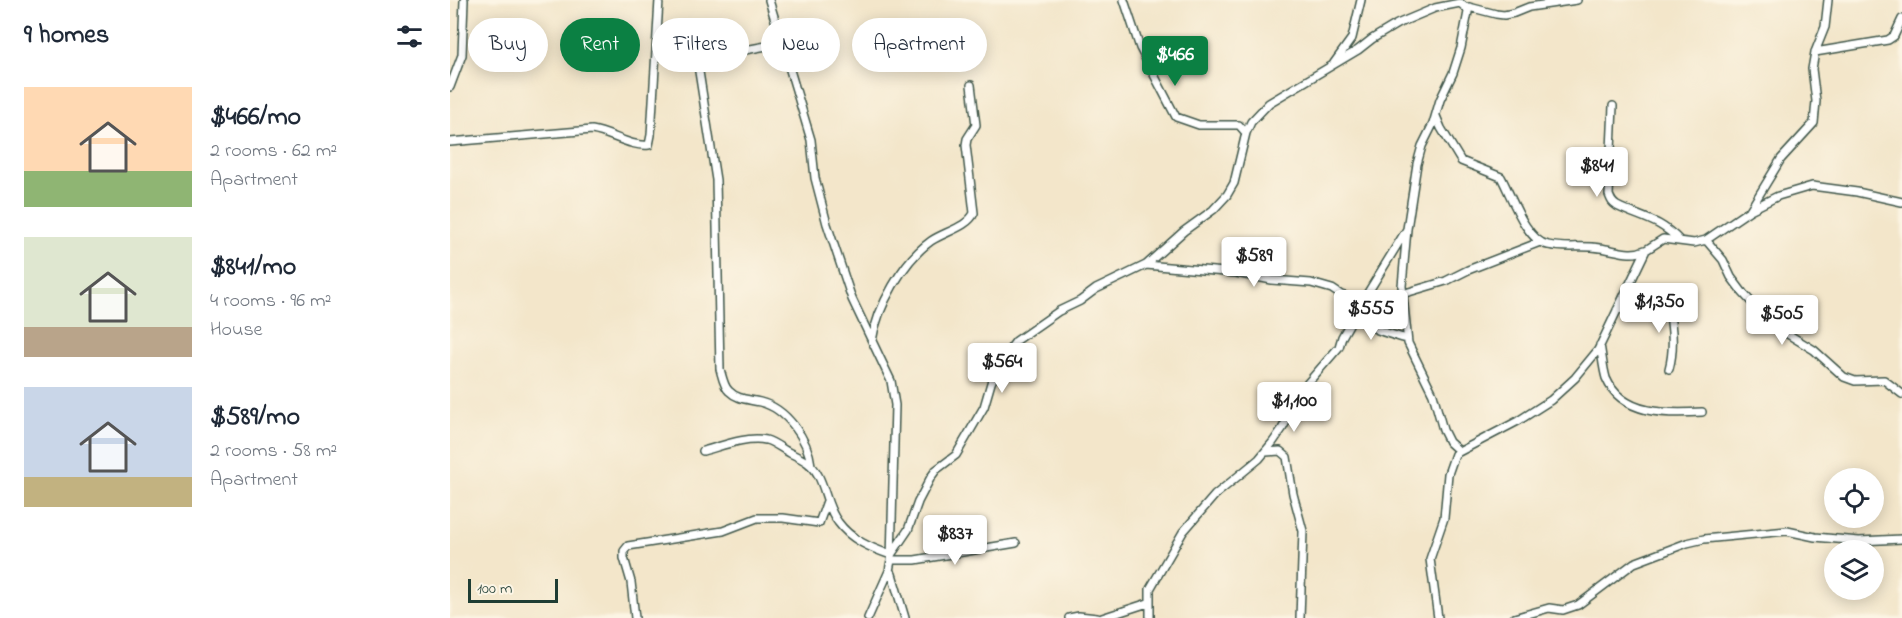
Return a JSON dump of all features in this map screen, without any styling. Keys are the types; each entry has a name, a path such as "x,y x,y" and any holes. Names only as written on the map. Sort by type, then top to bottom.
{"street":[{"path":"450,87 463,45 464,0"},
{"path":"450,142 592,130 636,145 649,145 659,0"},
{"path":"769,0 774,18"},
{"path":"1124,0 1140,48 1176,117 1199,125 1239,125 1246,133"},
{"path":"1333,65 1352,38 1361,0"},
{"path":"891,557 908,530 918,502 931,477 936,470 956,455 984,407 1001,361 1016,341 1096,289 1146,265 1184,231 1213,210 1227,195 1234,183 1246,133 1251,122 1269,103 1397,24 1435,8 1464,4 1504,15 1534,5 1577,0"},
{"path":"1750,210 1781,159 1814,123 1816,112 1812,69 1815,52 1826,27 1828,0"},
{"path":"1459,451 1449,442 1433,394 1407,339 1402,294 1407,229 1417,164 1461,48 1464,4"},
{"path":"1815,52 1888,40 1894,36 1902,19"},
{"path":"761,47 697,60 716,180 720,369 727,390 743,400 761,402 782,412 810,454 811,465"},
{"path":"791,72 811,140 815,178 827,224 852,299 891,381 895,405 891,557 889,571 868,618"},
{"path":"872,341 882,308 902,272 921,249 946,232 969,221 974,213 966,145 976,125 970,85"},
{"path":"1613,106 1609,195 1611,200 1616,205 1668,229 1680,240"},
{"path":"1436,116 1461,161 1501,177 1522,220 1540,242 1549,246 1590,246 1632,254 1646,250 1663,239 1694,243 1706,240 1750,210 1778,196 1812,186 1902,202"},
{"path":"1150,618 1148,603 1150,589 1183,532 1215,495 1266,452 1282,429 1306,385 1339,347 1356,312 1407,229"},
{"path":"1706,240 1723,260 1731,277 1743,293 1764,316 1781,330 1814,350 1849,380 1884,380 1902,394"},
{"path":"1402,294 1446,281 1540,242"},
{"path":"1438,618 1430,559 1444,518 1448,474 1455,454 1518,421 1551,400 1575,378 1600,345 1646,250"},
{"path":"1146,265 1236,273 1272,280 1311,283 1363,301"},
{"path":"1617,310 1683,298"},
{"path":"1667,301 1671,318 1672,360 1670,369"},
{"path":"1356,312 1361,321 1377,330 1407,339"},
{"path":"1600,345 1606,378 1622,398 1634,407 1650,412 1702,412"},
{"path":"703,451 740,441 769,441 811,465 819,476 827,501 837,521 850,535 891,557 915,560 1016,543"},
{"path":"1266,452 1280,451 1287,457 1293,494 1302,525 1300,618"},
{"path":"635,618 632,582 624,558 624,551 628,546 723,531 757,518 783,518 819,523 827,501"},
{"path":"1514,618 1549,608 1563,610 1578,605 1634,563 1686,543 1704,539 1787,531 1815,537 1859,541 1902,539"},
{"path":"889,571 892,574 905,618"},
{"path":"1102,618 1148,603"},
{"path":"1069,618 1079,616 1097,618"}]}
